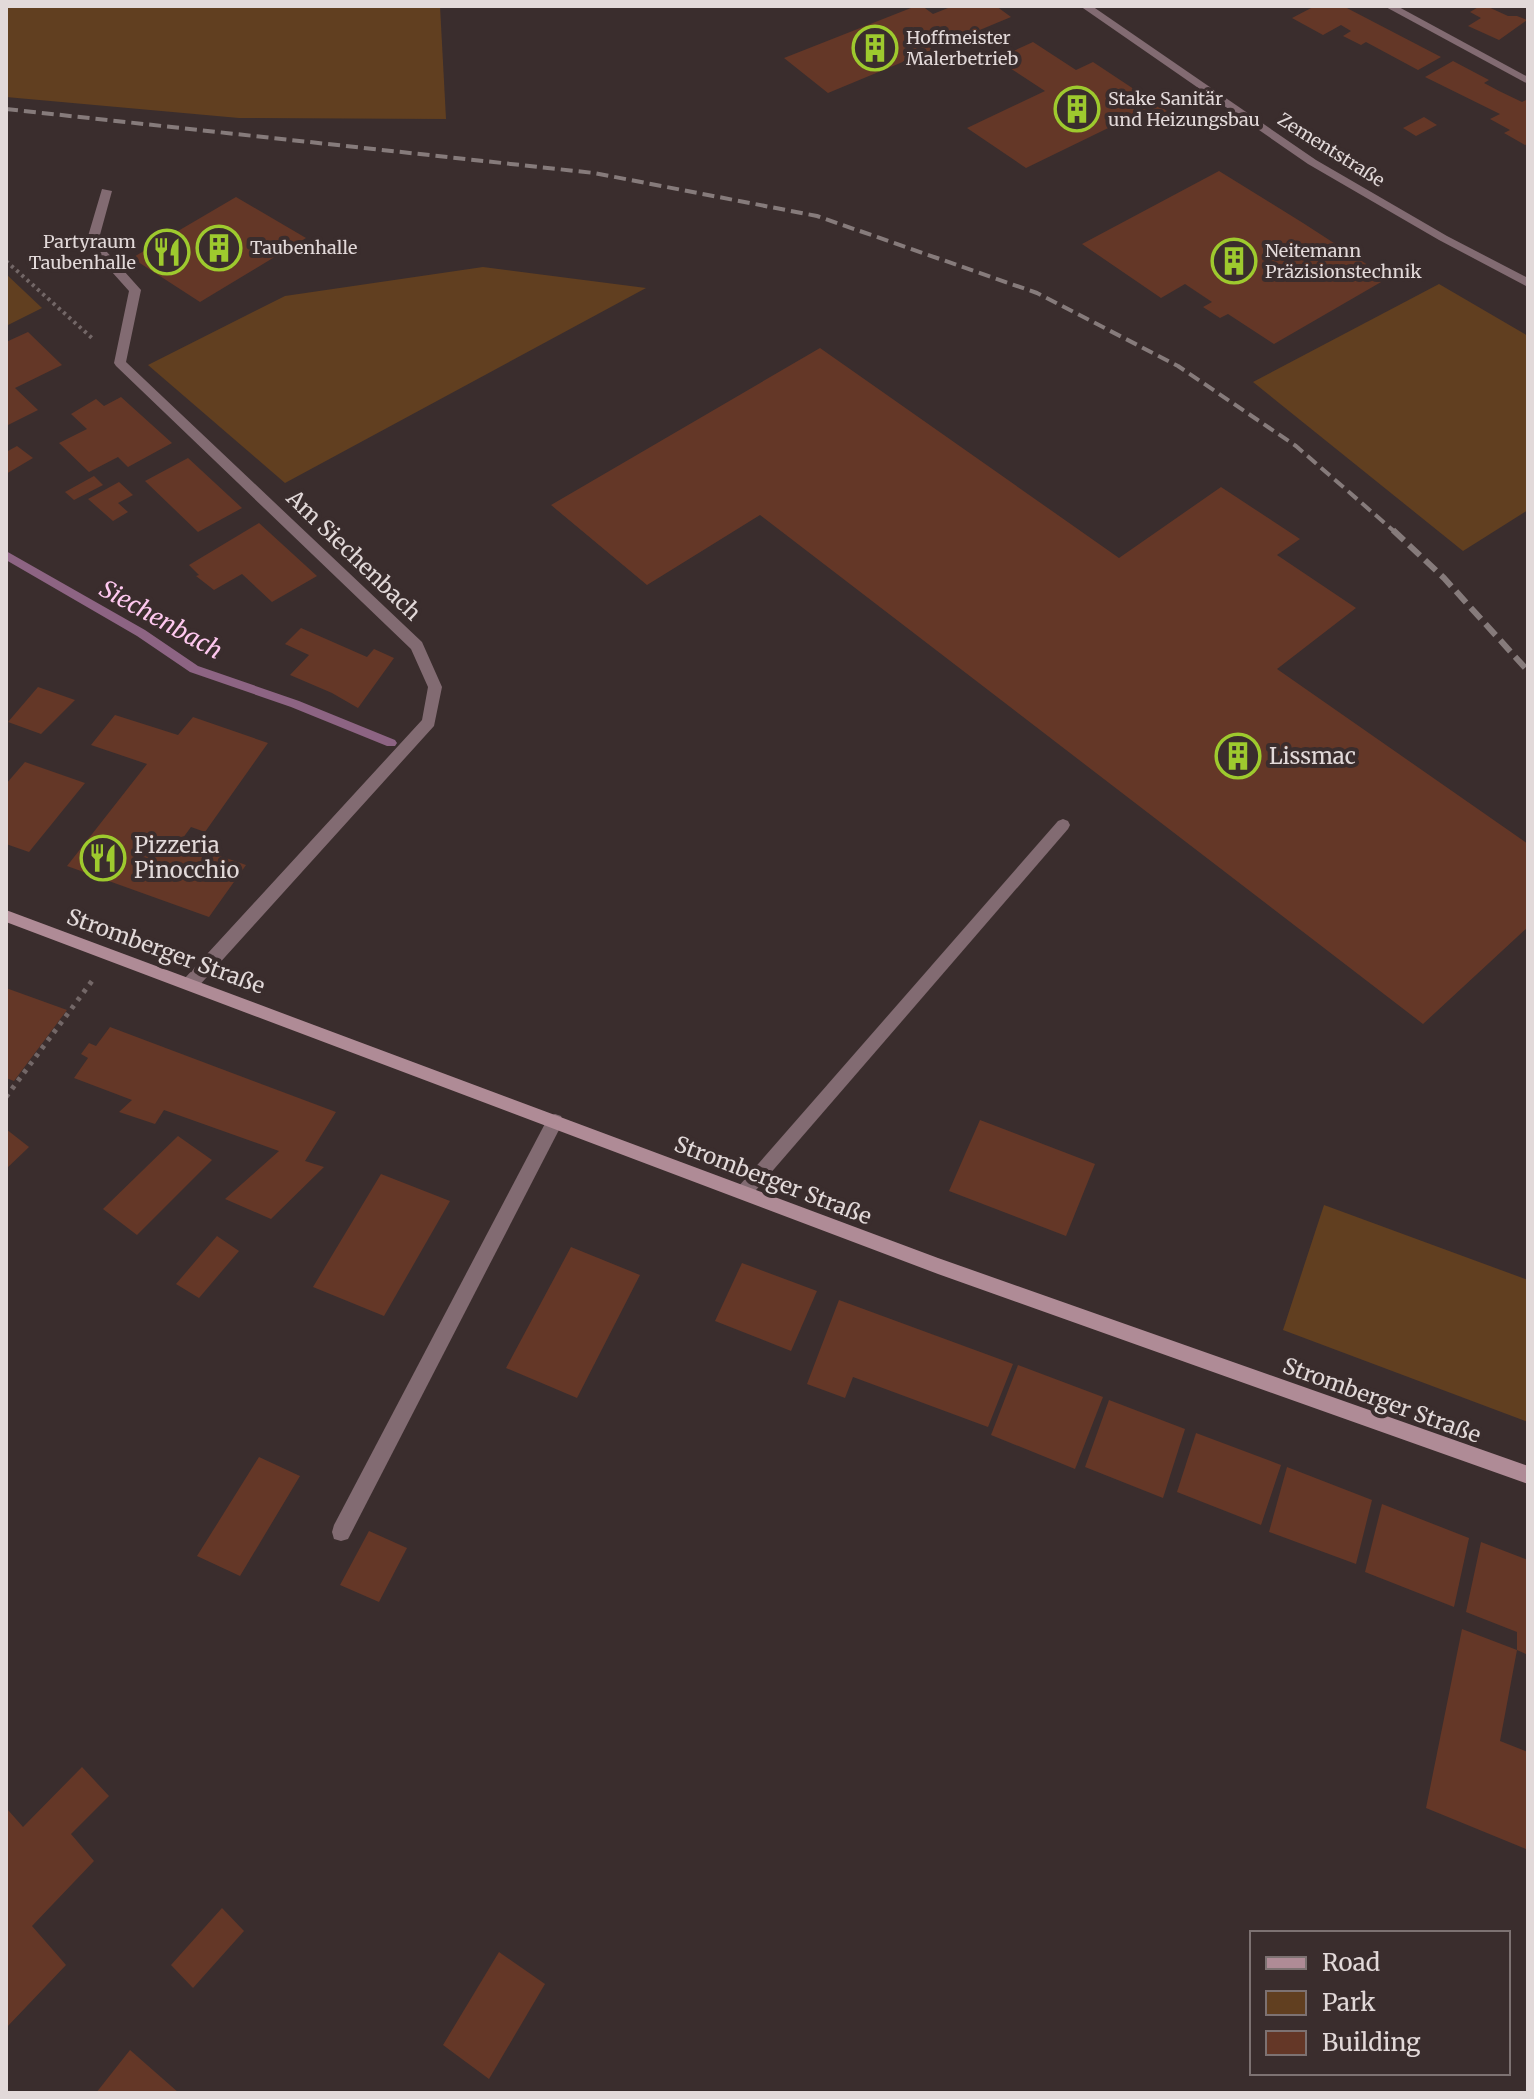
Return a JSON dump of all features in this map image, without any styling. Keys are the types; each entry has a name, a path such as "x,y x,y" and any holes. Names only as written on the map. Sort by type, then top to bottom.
{"main road":[{"name":"Stromberger Straße","path":"6,916 953,1271 1528,1475"}],"street":[{"name":"Zementstraße","path":"1085,6 1312,162 1528,283"},
{"path":"1389,6 1528,81"},
{"path":"1510,71 1528,66"},
{"path":"106,191 92,243 135,290 120,363"},
{"name":"Am Siechenbach","path":"120,363 417,646 435,687 429,722 191,983"},
{"path":"744,1192 1063,825"},
{"path":"341,1532 555,1121"}],"path":[{"path":"6,261 120,363"},
{"path":"6,1097 111,955"}],"green space":[{"path":"6,6 440,6 446,119 239,118 6,97"},
{"path":"483,267 646,288 285,483 148,365 285,296"},
{"path":"6,274 42,308 6,326"},
{"path":"1439,284 1528,336 1528,510 1463,551 1253,382"},
{"path":"1324,1205 1528,1280 1528,1422 1283,1330"}],"building":[{"name":"Hoffmeister Malerbetrieb","path":"922,6 933,14 953,6 996,6 1011,17 828,93 784,58"},
{"path":"1315,6 1343,6 1441,57 1418,70 1366,42 1361,45 1343,36 1351,31 1341,25 1323,35 1292,18"},
{"path":"1480,6 1527,20 1499,40 1468,26 1481,18 1470,12"},
{"name":"Stake Sanitär und Heizungsbau","path":"1033,42 1076,70 1093,62 1167,111 1147,121 1137,114 1026,168 967,128 1045,91 996,59"},
{"path":"1453,61 1489,80 1484,83 1499,91 1522,102 1528,99 1528,144 1504,133 1510,130 1490,119 1500,114 1425,77"},
{"path":"1424,117 1437,125 1416,136 1403,128"},
{"name":"Neitemann Präzisionstechnik","path":"1219,171 1388,278 1274,344 1228,314 1220,318 1203,307 1212,302 1185,284 1161,298 1082,244"},
{"name":"Taubenhalle","path":"236,197 306,238 200,302 132,258"},
{"path":"28,332 62,365 15,388 38,410 6,426 6,342"},
{"name":"Lissmac","path":"820,348 1119,558 1221,487 1300,539 1277,555 1356,608 1277,669 1528,844 1528,927 1423,1024 760,515 647,585 551,505"},
{"path":"121,397 172,443 128,467 118,457 89,472 59,443 87,429 71,414 96,399 104,406"},
{"path":"17,446 33,458 6,474 6,452"},
{"path":"188,458 242,508 198,532 145,481"},
{"path":"94,476 103,485 74,500 65,492"},
{"path":"119,482 133,495 118,503 128,512 113,521 88,499"},
{"path":"259,523 317,576 272,602 242,574 214,590 196,576 199,575 189,565"},
{"path":"301,628 367,657 374,649 394,658 358,708 290,675 309,655 285,644"},
{"path":"38,687 75,700 41,734 8,722"},
{"path":"115,715 178,735 193,717 268,743 205,832 191,827 180,842 246,865 209,917 67,866 147,764 91,745"},
{"path":"25,762 85,783 29,852 6,844 6,784"},
{"path":"6,988 67,1010 14,1081 6,1078"},
{"path":"110,1027 336,1112 305,1161 324,1167 271,1219 225,1199 279,1151 164,1110 155,1124 119,1112 132,1100 74,1078 88,1058 81,1054 89,1043 96,1046"},
{"path":"980,1120 1095,1164 1066,1236 949,1191"},
{"path":"6,1129 29,1147 6,1169"},
{"path":"178,1136 212,1160 137,1235 103,1209"},
{"path":"381,1174 450,1201 384,1316 313,1287"},
{"path":"217,1236 239,1251 199,1298 176,1284"},
{"path":"571,1247 640,1275 577,1398 506,1368"},
{"path":"742,1263 817,1291 791,1351 715,1321"},
{"path":"839,1300 1013,1364 988,1427 853,1377 845,1398 807,1384"},
{"path":"1018,1365 1103,1397 1075,1469 991,1435"},
{"path":"1109,1400 1185,1429 1163,1498 1085,1467"},
{"path":"1196,1433 1281,1465 1261,1525 1177,1492"},
{"path":"259,1457 300,1476 240,1576 197,1556"},
{"path":"1287,1467 1372,1500 1356,1564 1269,1532"},
{"path":"1382,1504 1469,1538 1454,1607 1365,1572"},
{"path":"369,1531 407,1548 379,1602 340,1585"},
{"path":"1481,1542 1528,1560 1528,1655 1517,1650 1517,1632 1466,1612"},
{"path":"1462,1629 1517,1650 1500,1741 1528,1752 1526,1849 1426,1808"},
{"path":"82,1767 109,1796 71,1834 94,1861 32,1926 66,1965 6,2028 6,1812 8,1810 23,1827"},
{"path":"222,1908 244,1931 193,1988 171,1965"},
{"path":"499,1952 545,1984 489,2079 443,2045"},
{"path":"130,2050 179,2093 96,2093"}],"waterway":[{"name":"Siechenbach","path":"6,555 141,633 194,669 295,704 391,743"}],"railway":[{"path":"6,109 594,173 817,216 1037,293 1178,366 1296,446 1395,532"},
{"path":"1393,530 1444,578 1528,671"}],"place":[{"name":"Hoffmeister Malerbetrieb","path":"875,48"},
{"name":"Stake Sanitär und Heizungsbau","path":"1077,109"},
{"name":"Taubenhalle","path":"219,248"},
{"name":"Partyraum Taubenhalle","path":"167,252"},
{"name":"Neitemann Präzisionstechnik","path":"1234,261"},
{"name":"Lissmac","path":"1238,756"},
{"name":"Pizzeria Pinocchio","path":"103,858"}]}
